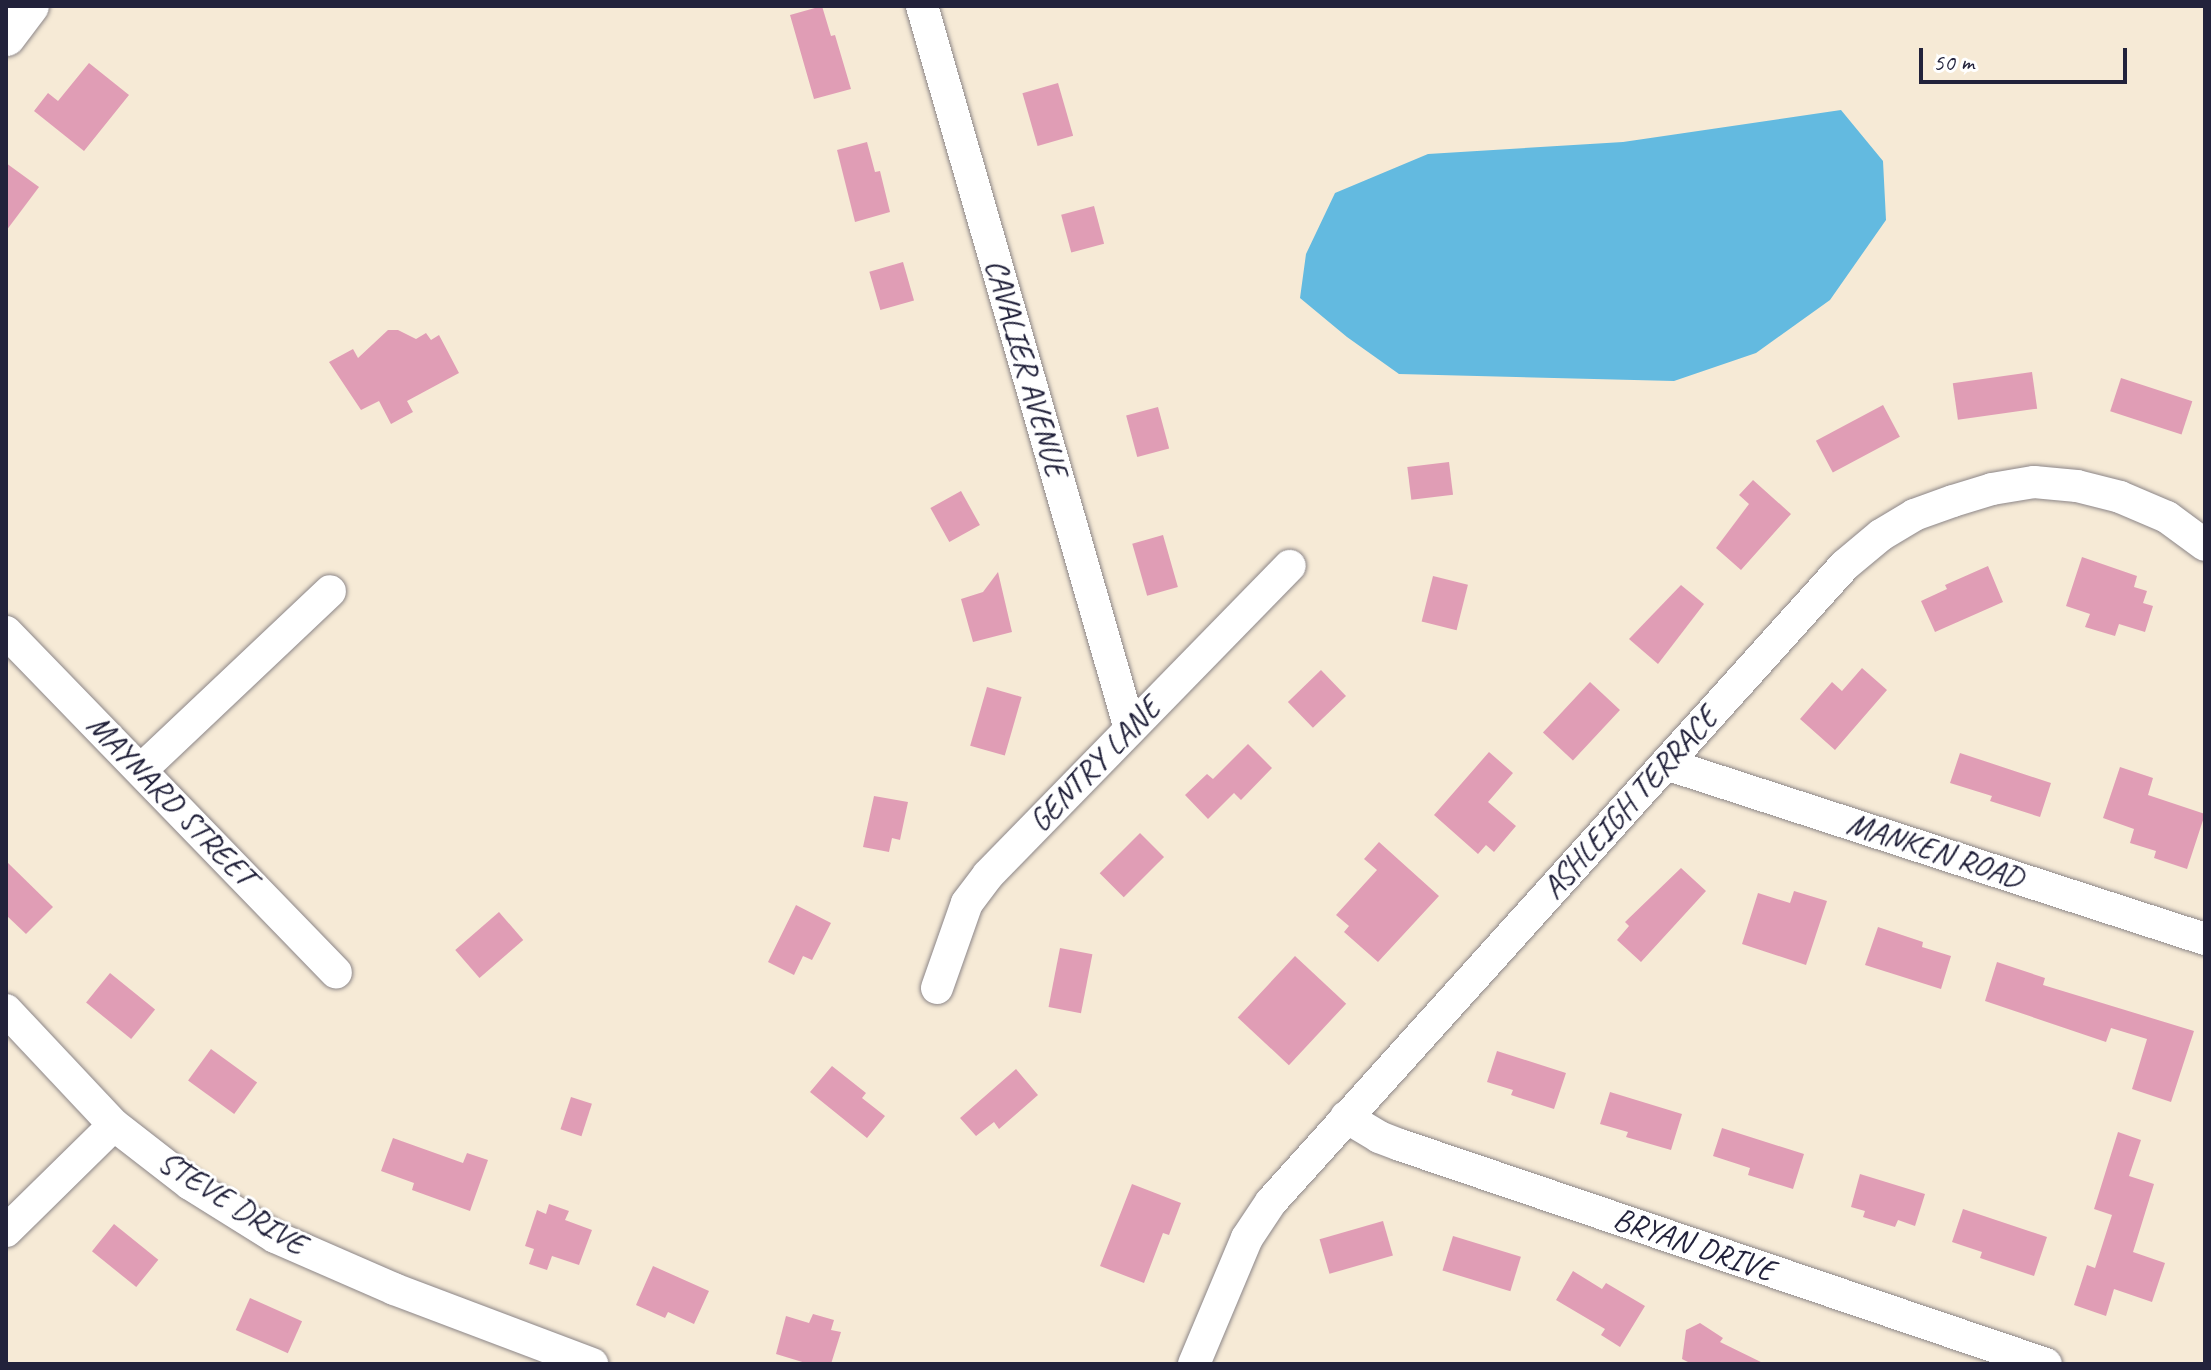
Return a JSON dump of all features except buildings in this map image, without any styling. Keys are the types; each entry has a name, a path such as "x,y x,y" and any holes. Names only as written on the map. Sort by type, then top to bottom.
{"street":[{"path":"6,36 29,6"},
{"name":"CAVALIER AVENUE","path":"922,6 1130,729"},
{"name":"ASHLEIGH TERRACE","path":"1194,1364 1247,1238 1271,1202 1845,565 1881,535 1914,515 1992,489 2034,482 2077,486 2120,497 2167,517 2205,545"},
{"name":"GENTRY LANE","path":"937,988 967,903 988,875 1290,566"},
{"path":"141,770 330,591"},
{"name":"MAYNARD STREET","path":"6,632 336,972"},
{"name":"MANKEN ROAD","path":"1666,764 2205,939"},
{"name":"STEVE DRIVE","path":"6,1010 114,1125 190,1184 275,1237 394,1289 592,1364"},
{"name":"BRYAN DRIVE","path":"1346,1117 1389,1141 2046,1364"},
{"path":"6,1231 114,1125"}],"water":[{"path":"1841,110 1883,161 1886,220 1830,300 1756,353 1674,381 1399,374 1300,298 1306,254 1335,193 1428,154 1623,142"}]}
